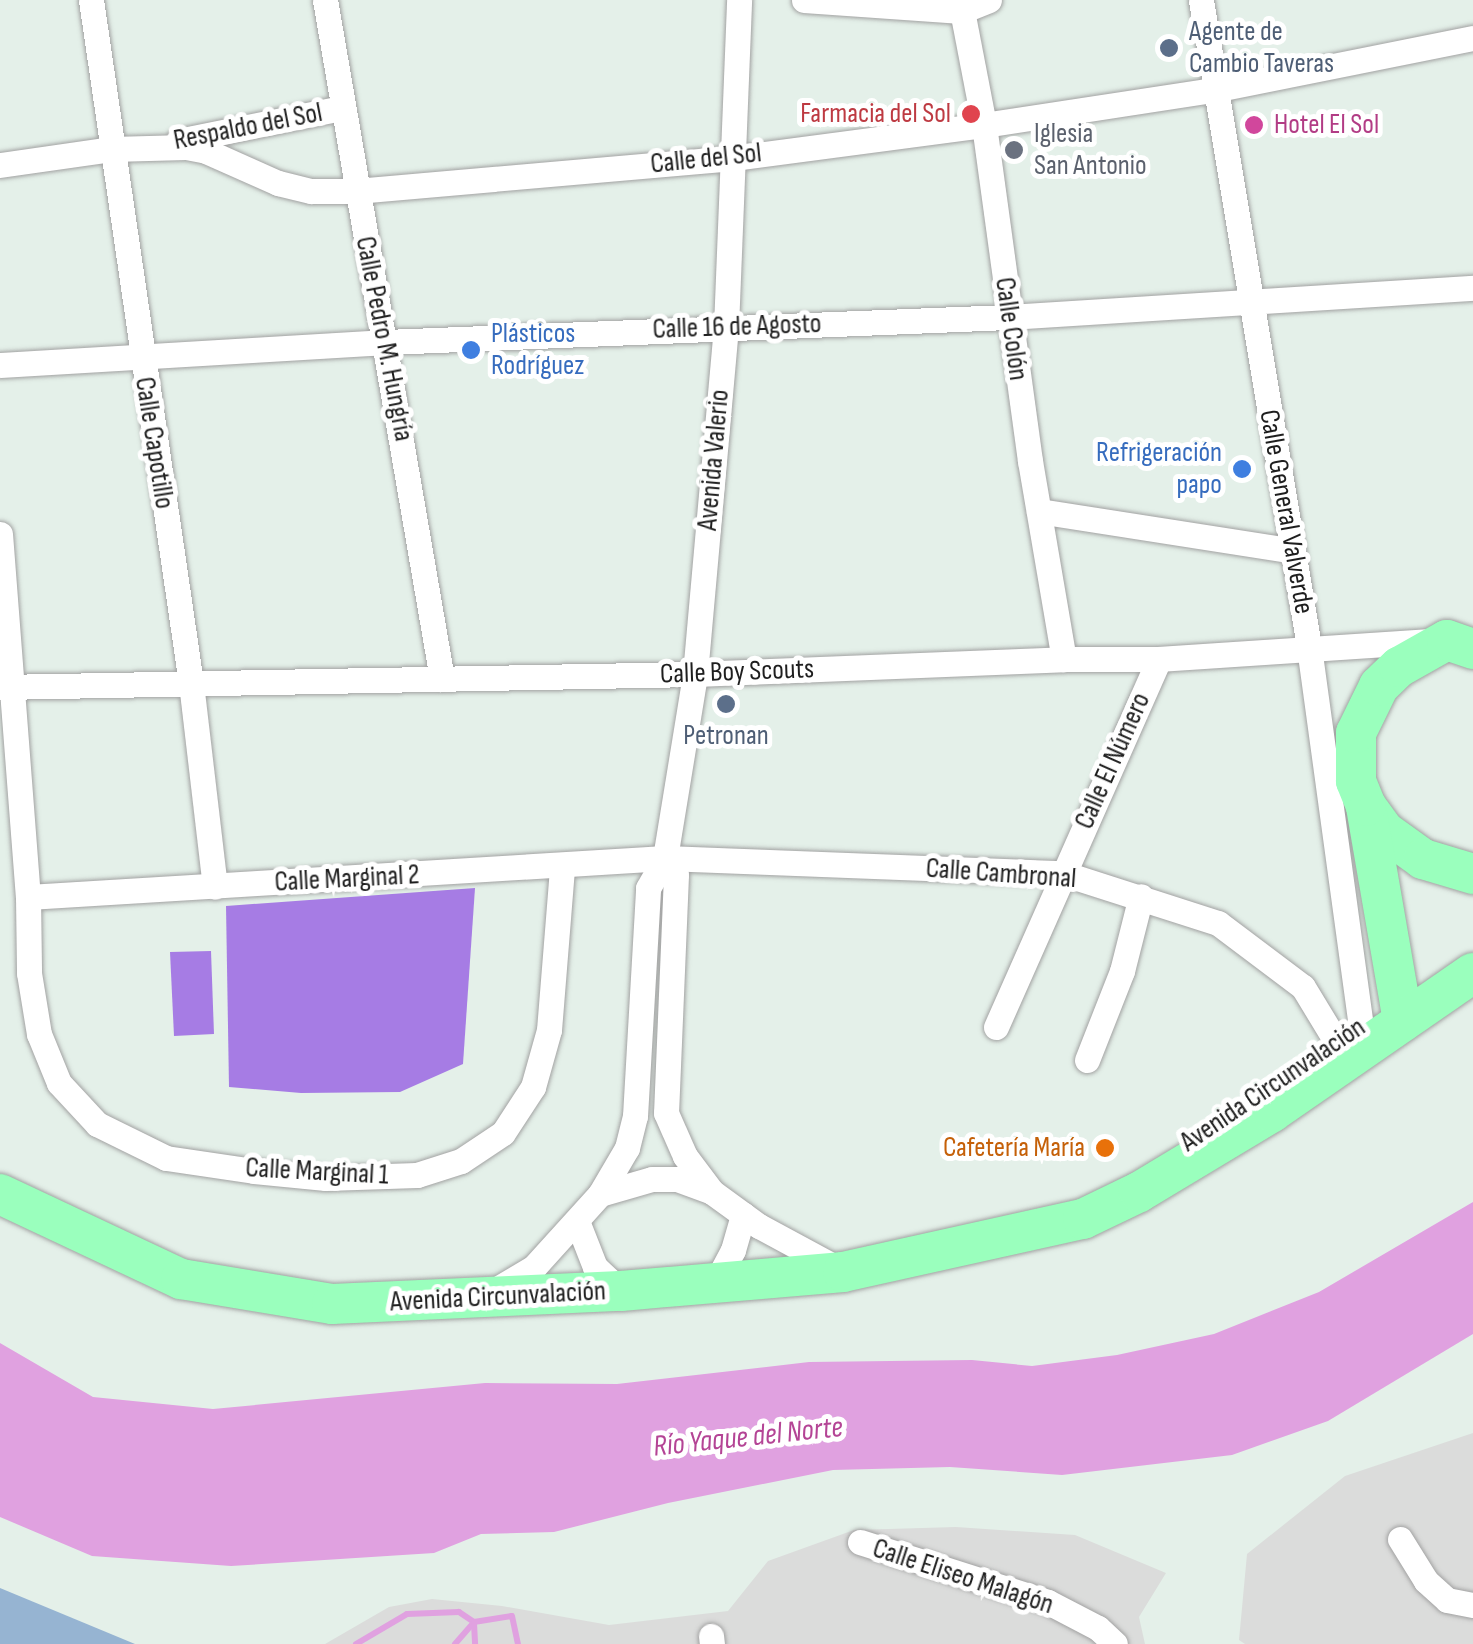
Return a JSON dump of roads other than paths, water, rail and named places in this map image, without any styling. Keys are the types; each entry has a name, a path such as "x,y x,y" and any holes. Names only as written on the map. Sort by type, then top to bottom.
{"main road":[{"path":"1401,1011 1354,756 1367,708 1379,686 1399,667 1465,642"},
{"path":"1366,806 1384,831 1424,859 1473,874"},
{"name":"Avenida Circunvalación","path":"0,1194 181,1279 332,1304 621,1292 844,1272 1083,1219 1140,1192 1272,1112 1473,950"},
{"name":"Avenida Circunvalación","path":"1011,1232 1130,1178 1260,1099 1349,1034 1473,973"}],"street":[{"name":"Calle Capotillo","path":"92,0 140,354 191,683 215,887"},
{"name":"Calle Pedro M. Hungría","path":"325,0 442,679"},
{"name":"Avenida Valerio","path":"480,1300 534,1267 600,1194 627,1148 636,1116 648,888 665,858 696,674 726,328 740,0"},
{"path":"804,0 961,6 989,0"},
{"name":"Calle General Valverde","path":"1201,0 1309,648 1349,1034"},
{"name":"Calle Colón","path":"961,6 984,125 1009,317 1064,659"},
{"name":"Calle del Sol","path":"0,165 154,146 206,151 278,183 311,191 356,191 734,158 984,125 1218,89 1473,38"},
{"name":"Respaldo del Sol","path":"154,146 342,108"},
{"name":"Calle 16 de Agosto","path":"0,365 386,342 1009,317 1473,288"},
{"path":"1039,511 1292,551"},
{"name":"Calle Marginal 1","path":"0,534 7,686 28,897 29,974 39,1034 59,1082 98,1124 166,1158 326,1178 417,1175 461,1161 503,1133 533,1087 548,1030 562,867"},
{"name":"Calle Boy Scouts","path":"7,686 696,674 1064,659 1159,660 1309,648 1465,642"},
{"name":"Calle El Número","path":"996,1027 1159,660"},
{"name":"Avenida Valerio","path":"665,858 676,875 666,1113 685,1156 712,1192 844,1272"},
{"name":"Calle Cambronal","path":"665,858 1062,873 1218,923 1303,987 1349,1034"},
{"name":"Calle Marginal 2","path":"28,897 665,858"},
{"path":"1087,1060 1122,972 1141,896"},
{"path":"600,1194 652,1179 677,1178 712,1192"},
{"path":"716,1282 743,1214"},
{"path":"577,1221 594,1268 621,1292"},
{"path":"1400,1539 1426,1581 1446,1600 1473,1605"},
{"name":"Calle Eliseo Malagón","path":"860,1542 1048,1602 1098,1628 1115,1644"}],"water":[{"name":"Río Yaque del Norte","path":"1473,1202 1473,1334 1328,1421 1232,1455 1062,1475 950,1467 833,1470 668,1503 554,1532 481,1534 434,1553 231,1566 92,1556 0,1517 0,1343 93,1397 213,1409 485,1383 617,1384 809,1362 972,1360 1032,1366 1117,1355 1214,1334 1319,1292"}],"waterway":[{"path":"356,1644 407,1614 459,1612 474,1622"},
{"path":"455,1644 474,1622 512,1616 518,1644"},
{"path":"474,1623 475,1644"}],"place":[{"name":"Agente de Cambio Taveras","path":"1169,48"},
{"name":"Farmacia del Sol","path":"971,114"},
{"name":"Hotel El Sol","path":"1254,125"},
{"name":"Iglesia San Antonio","path":"1014,150"},
{"name":"Plásticos Rodríguez","path":"471,350"},
{"name":"Refrigeración papo","path":"1242,469"},
{"name":"Petronan","path":"726,704"},
{"name":"Cafetería María","path":"1105,1148"}]}
